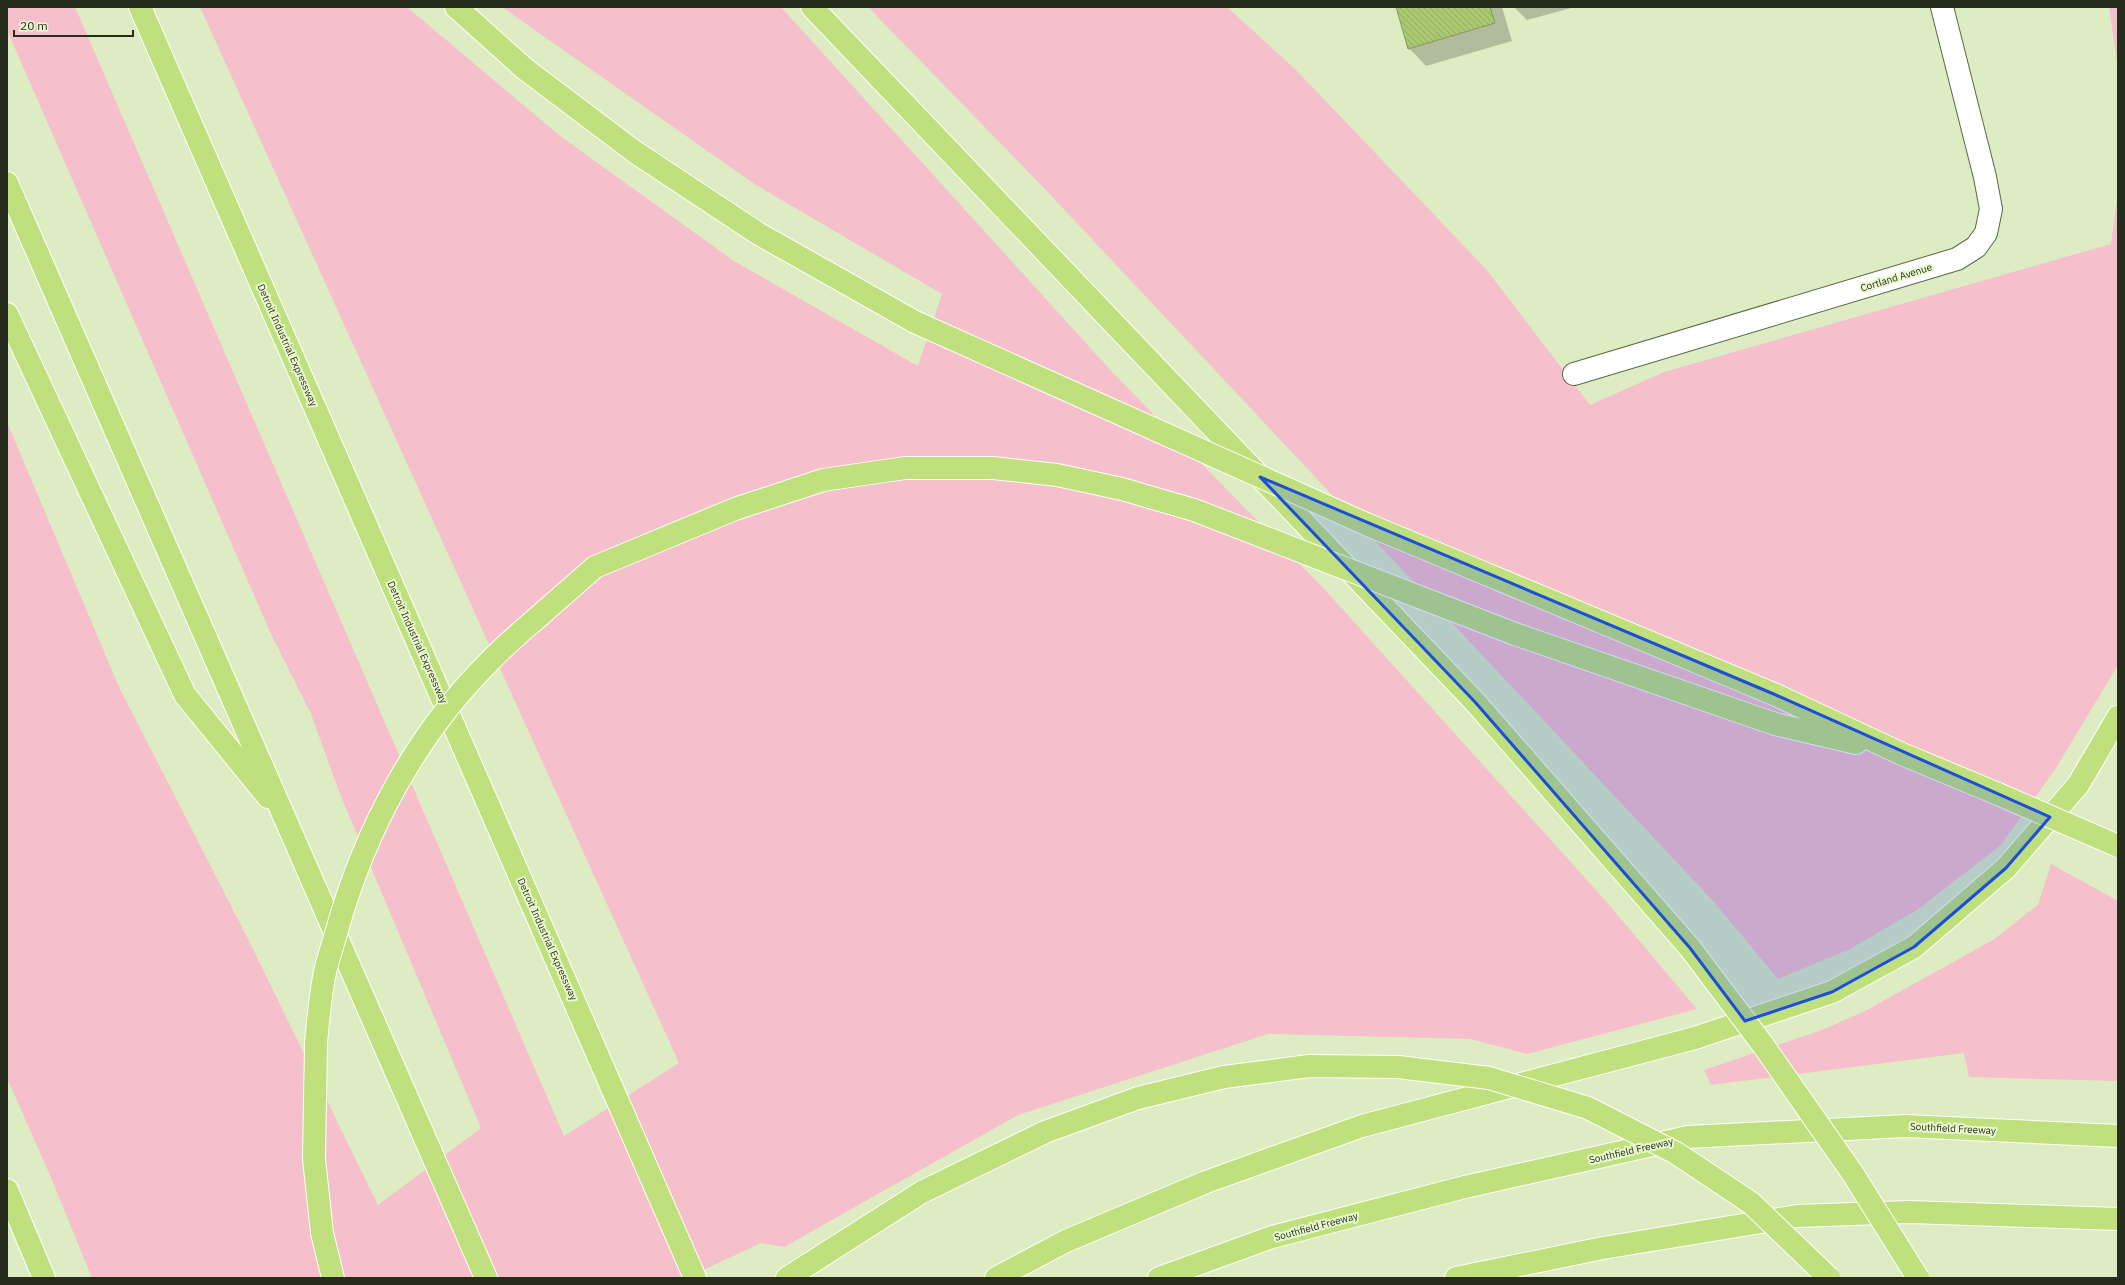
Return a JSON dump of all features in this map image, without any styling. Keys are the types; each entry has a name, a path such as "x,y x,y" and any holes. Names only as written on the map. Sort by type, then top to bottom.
{"highway":[{"name":"Detroit Industrial Expressway","path":"140,7 692,1270"},
{"path":"456,7 525,69 635,152 759,234 915,322 1366,524 1776,695 1902,754 2118,846"},
{"path":"812,7 1475,702 1690,948 1768,1051 1853,1174 1918,1278"},
{"path":"7,183 486,1278"},
{"path":"7,314 185,695 285,818"},
{"path":"333,1278 322,1233 314,1159 316,1043 324,976 342,912 358,865 386,804 426,737 489,661 595,567 735,509 823,480 905,468 992,468 1064,476 1122,489 1194,510 1515,634 1774,724 1902,754"},
{"path":"996,1278 1066,1241 1206,1182 1362,1126 1695,1038 1832,992 1914,947 2006,868 2078,785 2118,717"},
{"path":"787,1278 922,1192 1045,1132 1138,1098 1224,1077 1301,1067 1398,1067 1489,1078 1588,1108 1676,1153 1751,1203 1829,1278"},
{"name":"Southfield Freeway","path":"1159,1278 1272,1237 1464,1187 1688,1137 1905,1126 2118,1136"},
{"path":"7,1190 44,1278"},
{"path":"1456,1278 1603,1248 1796,1216 1910,1212 2118,1219"}],"street":[{"name":"Cortland Avenue","path":"1574,374 1957,259 1976,247 1986,232 1991,209 1985,177 1942,7"}],"highlighted area":[{"path":"1260,477 1776,695 2050,817 2006,868 1914,947 1832,992 1745,1021 1690,948 1475,702"}],"shaded area":[{"path":"7,7 75,7 564,1136 679,1063 200,7 407,7 560,136 734,261 918,366 942,294 756,185 502,7 781,7 1113,373 1327,592 1604,899 1697,1009 1527,1054 1471,1039 1268,1034 1018,1115 784,1247 761,1243 686,1278 92,1278 49,1173 7,1078 7,422 119,687 249,941 378,1205 481,1128 340,794 311,714 271,634 7,30"},
{"path":"868,7 1227,7 1296,70 1486,269 1590,405 1664,372 2111,244 2118,192 2118,665 2056,768 2001,845 1917,910 1850,949 1778,979 1714,902 1043,187"},
{"path":"2109,7 2118,7 2118,69"},
{"path":"2051,864 2118,901 2118,1081 1969,1077 1964,1053 1711,1085 1704,1070 1822,1030 1865,1011 1993,940 2038,905"}],"building":[{"path":"1396,7 1490,7 1495,23 1408,49"}]}
